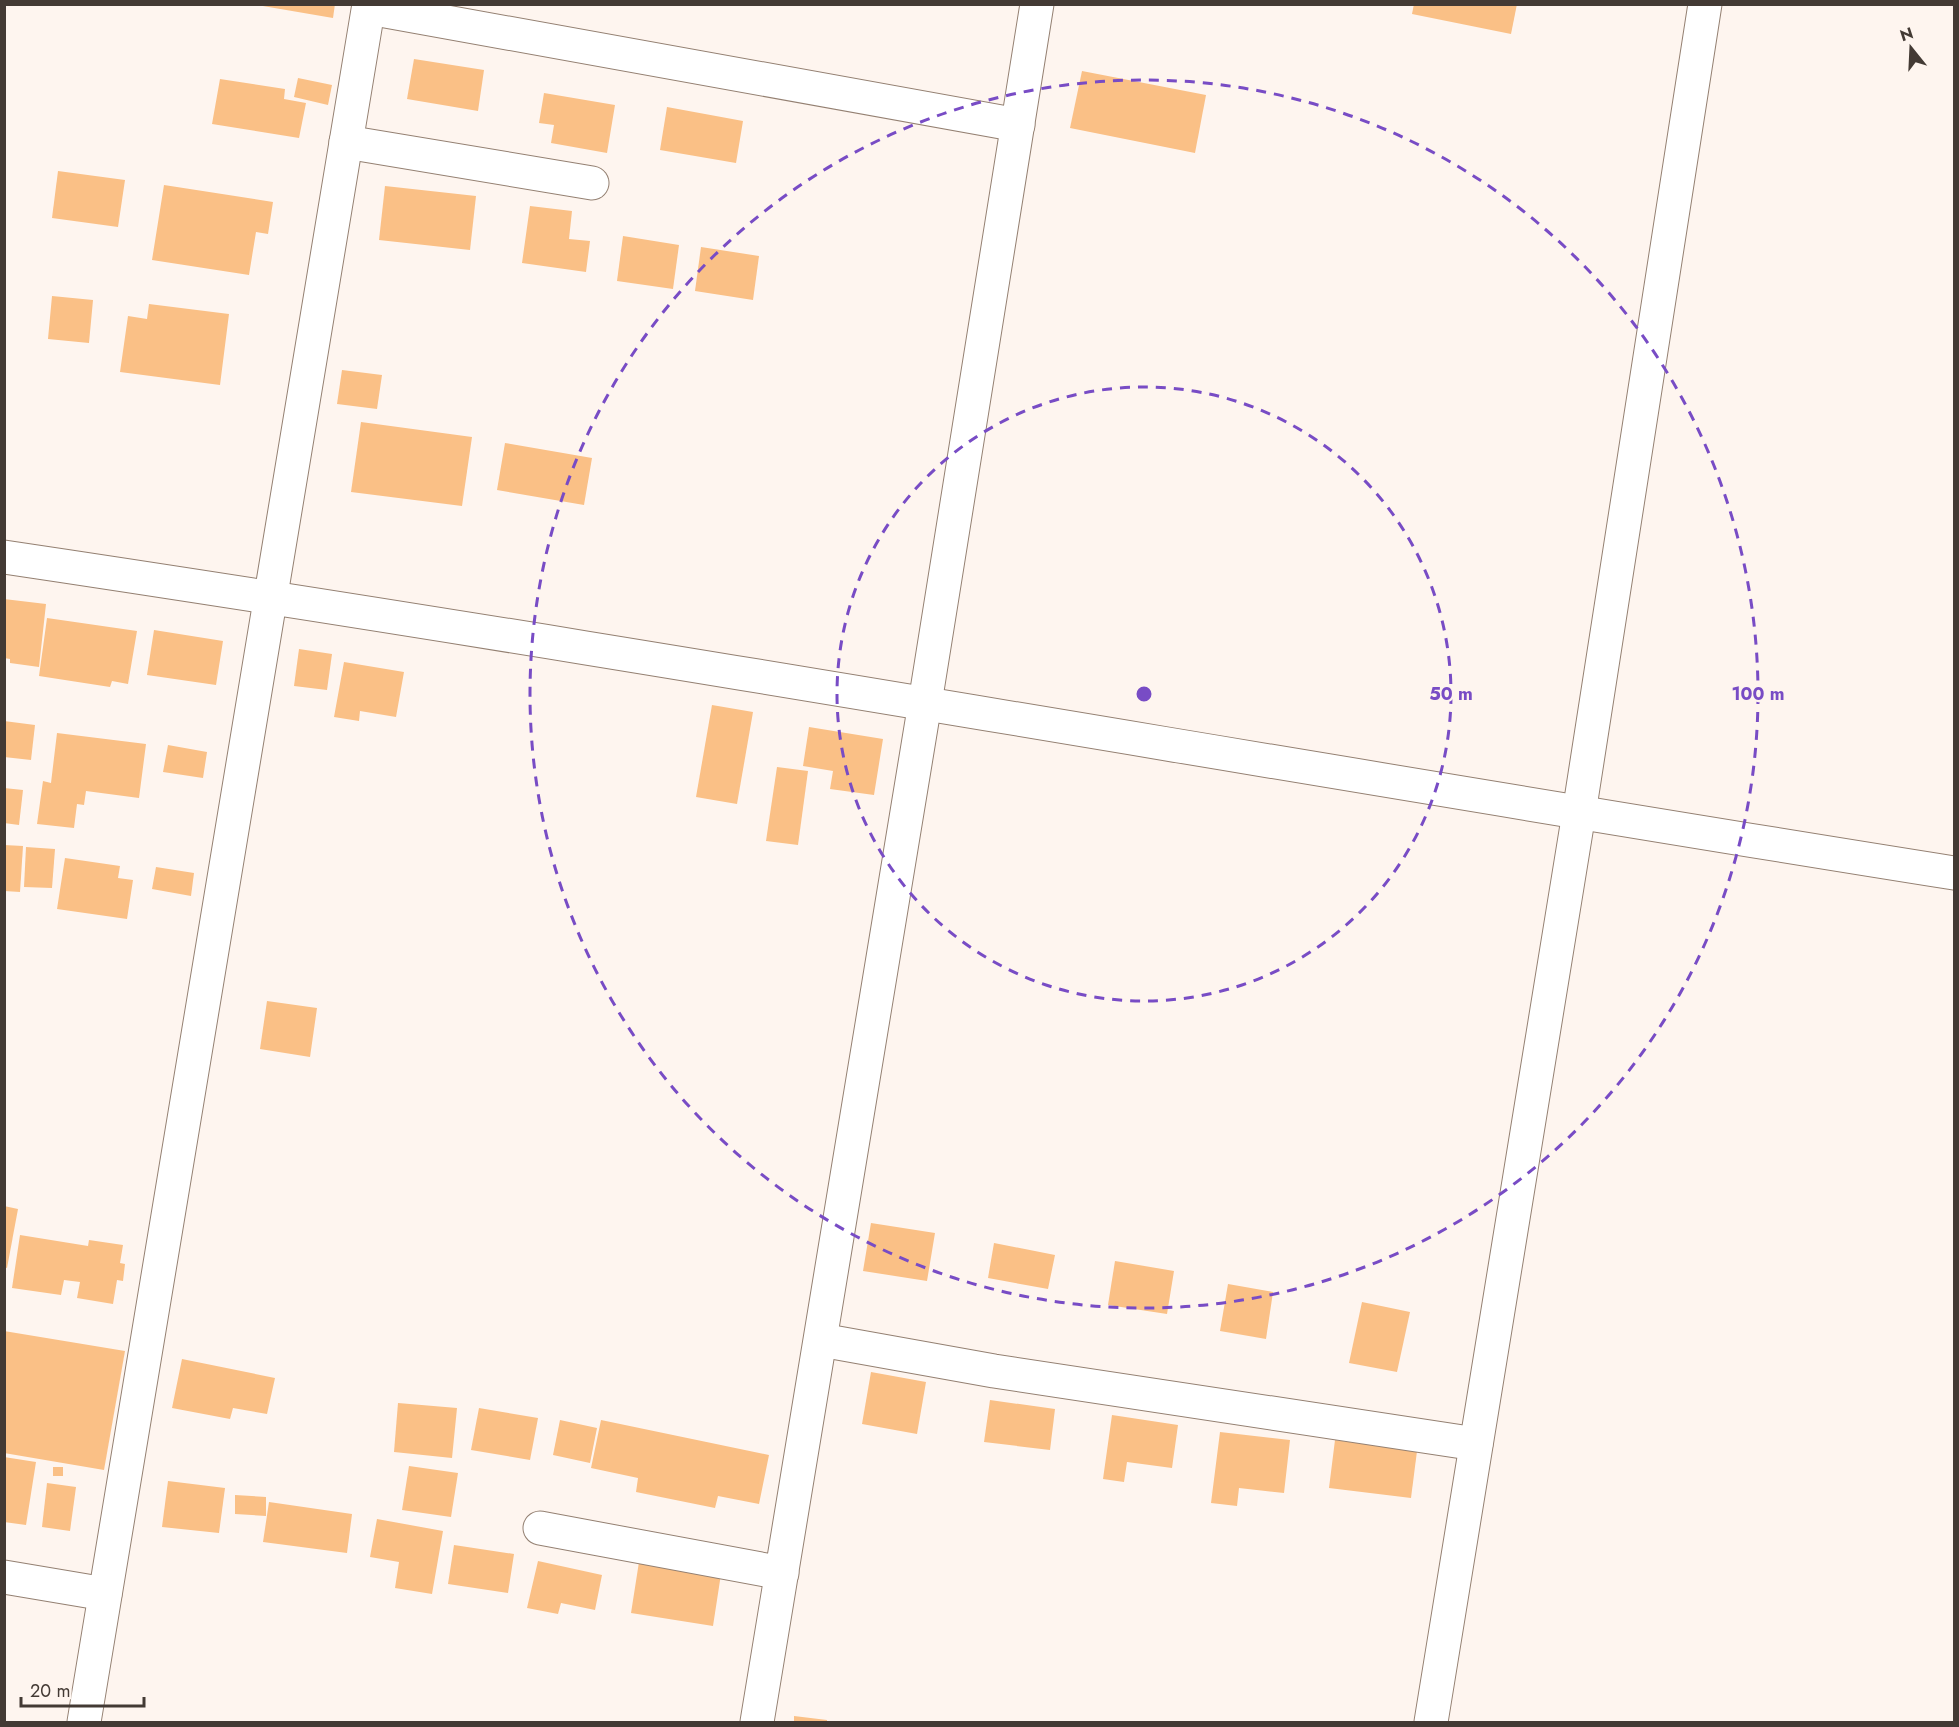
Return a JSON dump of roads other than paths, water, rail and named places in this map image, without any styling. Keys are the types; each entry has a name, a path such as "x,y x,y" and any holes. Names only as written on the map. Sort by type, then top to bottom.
{"street":[{"path":"757,1722 925,703 1037,4"},
{"path":"1431,1722 1580,813 1705,4"},
{"path":"84,1722 369,6 1018,125"},
{"path":"346,142 592,183"},
{"path":"4,557 271,597 1954,873"},
{"path":"821,1340 994,1371 1476,1444"},
{"path":"540,1528 782,1573"},
{"path":"4,1577 105,1594"}]}
